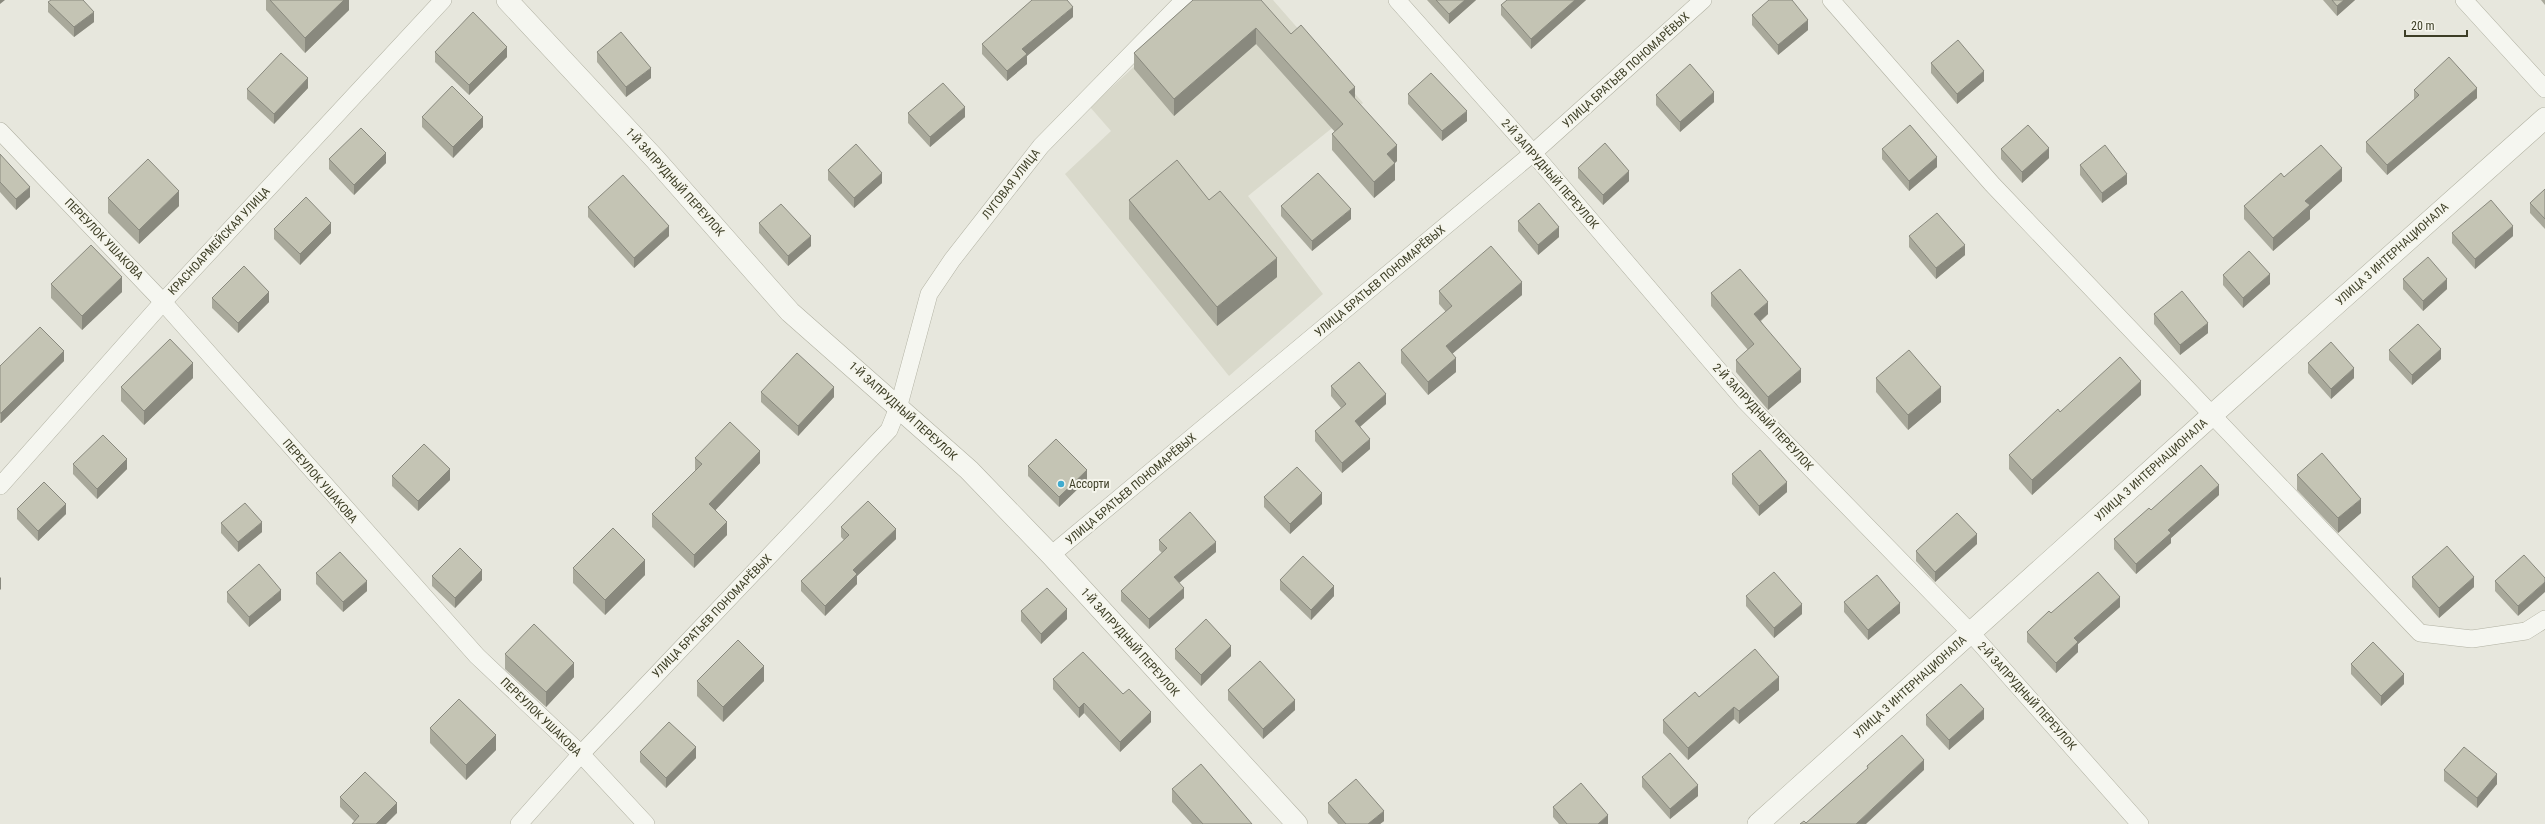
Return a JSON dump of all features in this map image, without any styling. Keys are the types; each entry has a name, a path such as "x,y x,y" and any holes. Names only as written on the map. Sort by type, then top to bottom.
{"street":[{"name":"КРАСНОАРМЕЙСКАЯ УЛИЦА","path":"0,486 164,302 443,0"},
{"name":"1-Й ЗАПРУДНЫЙ ПЕРЕУЛОК","path":"507,0 655,159 790,312 899,405 969,470 1052,555 1297,824"},
{"name":"ЛУГОВАЯ УЛИЦА","path":"899,405 929,294 952,260 1041,146 1184,0"},
{"name":"2-Й ЗАПРУДНЫЙ ПЕРЕУЛОК","path":"1397,0 1533,153 1744,400 1971,633 2140,824"},
{"name":"УЛИЦА БРАТЬЕВ ПОНОМАРЁВЫХ","path":"1052,555 1533,153 1703,0"},
{"path":"1831,0 1992,184 2211,416 2420,633 2472,640 2526,631 2545,619"},
{"path":"2464,0 2545,89"},
{"name":"УЛИЦА 3 ИНТЕРНАЦИОНАЛА","path":"1758,824 2211,416 2545,118"},
{"name":"ПЕРЕУЛОК УШАКОВА","path":"0,131 164,302 477,656 581,754 646,824"},
{"name":"УЛИЦА БРАТЬЕВ ПОНОМАРЁВЫХ","path":"519,824 581,754 889,430 899,405"}],"shaded area":[{"path":"1207,0 1273,0 1363,103 1248,196 1323,294 1229,376 1065,174 1111,131 1090,107"}],"building":[{"path":"51,0 83,0 94,12 74,27 48,2"},
{"path":"270,0 344,0 305,38"},
{"path":"1032,0 1067,0 1073,7 1022,49 1027,54 1007,71 982,44"},
{"path":"1193,0 1261,0 1291,34 1301,25 1355,87 1349,92 1397,145 1387,154 1395,163 1374,182 1332,134 1343,124 1256,28 1174,99 1134,53"},
{"path":"1436,0 1465,0 1449,14"},
{"path":"1507,0 1575,0 1531,39 1501,5"},
{"path":"1769,0 1792,0 1808,20 1778,45 1752,15"},
{"path":"2332,0 2344,0 2337,6"},
{"path":"473,12 507,47 469,85 435,52"},
{"path":"621,32 651,68 626,87 597,52"},
{"path":"1958,40 1984,71 1957,94 1931,63"},
{"path":"281,53 308,78 274,114 247,89"},
{"path":"2449,57 2477,88 2387,165 2366,142 2419,95 2414,90"},
{"path":"1690,64 1714,92 1680,122 1656,95"},
{"path":"1431,73 1467,111 1442,131 1408,94"},
{"path":"943,83 965,107 930,137 908,113"},
{"path":"452,86 483,117 453,147 422,117"},
{"path":"1910,125 1937,157 1909,181 1882,149"},
{"path":"2028,125 2049,148 2022,172 2001,149"},
{"path":"361,128 386,153 354,185 329,159"},
{"path":"1605,143 1629,171 1603,195 1578,168"},
{"path":"856,144 882,173 854,198 828,170"},
{"path":"2105,145 2127,174 2102,193 2080,165"},
{"path":"2321,145 2342,168 2305,201 2310,205 2273,238 2244,206 2281,173 2284,177"},
{"path":"0,154 30,187 16,199 0,182"},
{"path":"148,159 179,191 139,230 108,198"},
{"path":"1177,160 1209,200 1220,191 1277,258 1217,307 1129,200"},
{"path":"1318,173 1351,209 1312,241 1281,206"},
{"path":"623,175 669,226 634,258 588,207"},
{"path":"2545,189 2545,219 2530,203"},
{"path":"306,197 331,223 300,254 274,229"},
{"path":"2491,200 2513,226 2475,259 2452,233"},
{"path":"1539,203 1559,227 1538,245 1518,221"},
{"path":"781,204 811,236 788,256 759,223"},
{"path":"1937,213 1965,245 1936,268 1909,236"},
{"path":"91,245 122,277 82,316 51,284"},
{"path":"1491,246 1522,282 1446,346 1456,358 1428,382 1401,350 1452,306 1439,291"},
{"path":"2249,251 2270,274 2243,298 2223,275"},
{"path":"2428,257 2447,279 2423,301 2403,279"},
{"path":"244,266 269,292 238,323 212,298"},
{"path":"1740,269 1768,302 1754,314 1801,369 1768,397 1736,360 1754,344 1711,293"},
{"path":"2182,291 2208,323 2180,345 2154,314"},
{"path":"2418,324 2441,349 2412,375 2389,350"},
{"path":"40,327 64,351 0,413 0,366"},
{"path":"170,339 193,363 144,411 121,387"},
{"path":"2331,342 2354,368 2331,389 2308,363"},
{"path":"1909,350 1941,387 1908,415 1876,378"},
{"path":"797,353 834,387 798,426 761,392"},
{"path":"2120,357 2141,381 2032,480 2009,455 2058,409 2060,412"},
{"path":"1359,362 1386,394 1355,421 1370,439 1342,463 1315,431 1346,404 1331,386"},
{"path":"730,422 760,451 709,504 727,522 694,555 652,514 702,464 695,458"},
{"path":"103,435 127,459 97,489 73,464"},
{"path":"1056,439 1087,470 1059,497 1028,466"},
{"path":"424,444 450,469 418,501 392,476"},
{"path":"1760,450 1787,482 1759,506 1732,474"},
{"path":"2322,453 2361,499 2338,518 2297,475"},
{"path":"2201,465 2219,485 2168,530 2171,533 2136,564 2114,539 2149,508 2151,510"},
{"path":"1297,467 1322,493 1290,524 1264,497"},
{"path":"44,482 66,504 38,531 17,509"},
{"path":"868,501 896,529 853,570 857,574 825,606 801,581 849,535 841,527"},
{"path":"245,503 262,522 238,542 221,523"},
{"path":"1190,512 1216,542 1174,577 1184,588 1149,619 1121,591 1167,548 1159,540"},
{"path":"1957,513 1977,534 1935,572 1916,551"},
{"path":"613,528 645,560 605,600 573,568"},
{"path":"2447,546 2474,577 2439,608 2412,577"},
{"path":"460,548 482,570 455,598 432,576"},
{"path":"340,552 367,581 343,602 316,573"},
{"path":"2524,555 2545,578 2545,582 2518,606 2495,581"},
{"path":"1303,556 1334,586 1311,610 1280,580"},
{"path":"259,564 281,590 249,617 227,592"},
{"path":"1774,572 1802,604 1774,628 1746,596"},
{"path":"2098,572 2120,597 2074,638 2078,642 2056,663 2027,632 2049,611 2051,613"},
{"path":"1877,575 1900,603 1868,630 1844,602"},
{"path":"1047,588 1067,609 1041,634 1021,611"},
{"path":"1206,619 1231,646 1201,675 1175,649"},
{"path":"534,624 574,663 546,692 505,654"},
{"path":"738,640 764,666 723,707 697,681"},
{"path":"2373,642 2404,674 2381,696 2351,664"},
{"path":"1755,649 1779,677 1739,711 1734,707 1688,748 1663,720 1695,692 1699,697"},
{"path":"1083,652 1123,694 1129,689 1151,712 1120,742 1084,703 1079,708 1053,679"},
{"path":"1260,661 1295,700 1263,729 1228,690"},
{"path":"1961,684 1984,709 1949,740 1926,715"},
{"path":"459,699 496,735 466,765 430,728"},
{"path":"669,722 696,747 666,778 640,752"},
{"path":"1902,735 1924,760 1856,824 1800,824 1804,821 1806,823 1868,768 1867,766"},
{"path":"2464,747 2497,774 2477,798 2444,770"},
{"path":"1670,753 1698,785 1670,809 1642,777"},
{"path":"1201,764 1252,824 1203,824 1172,789"},
{"path":"365,772 397,803 376,824 352,824 359,816 340,797"},
{"path":"1356,779 1384,811 1368,824 1346,824 1328,803"},
{"path":"1581,783 1608,815 1598,824 1567,824 1553,807"}],"place":[{"name":"Ассорти","path":"1061,484"}]}
